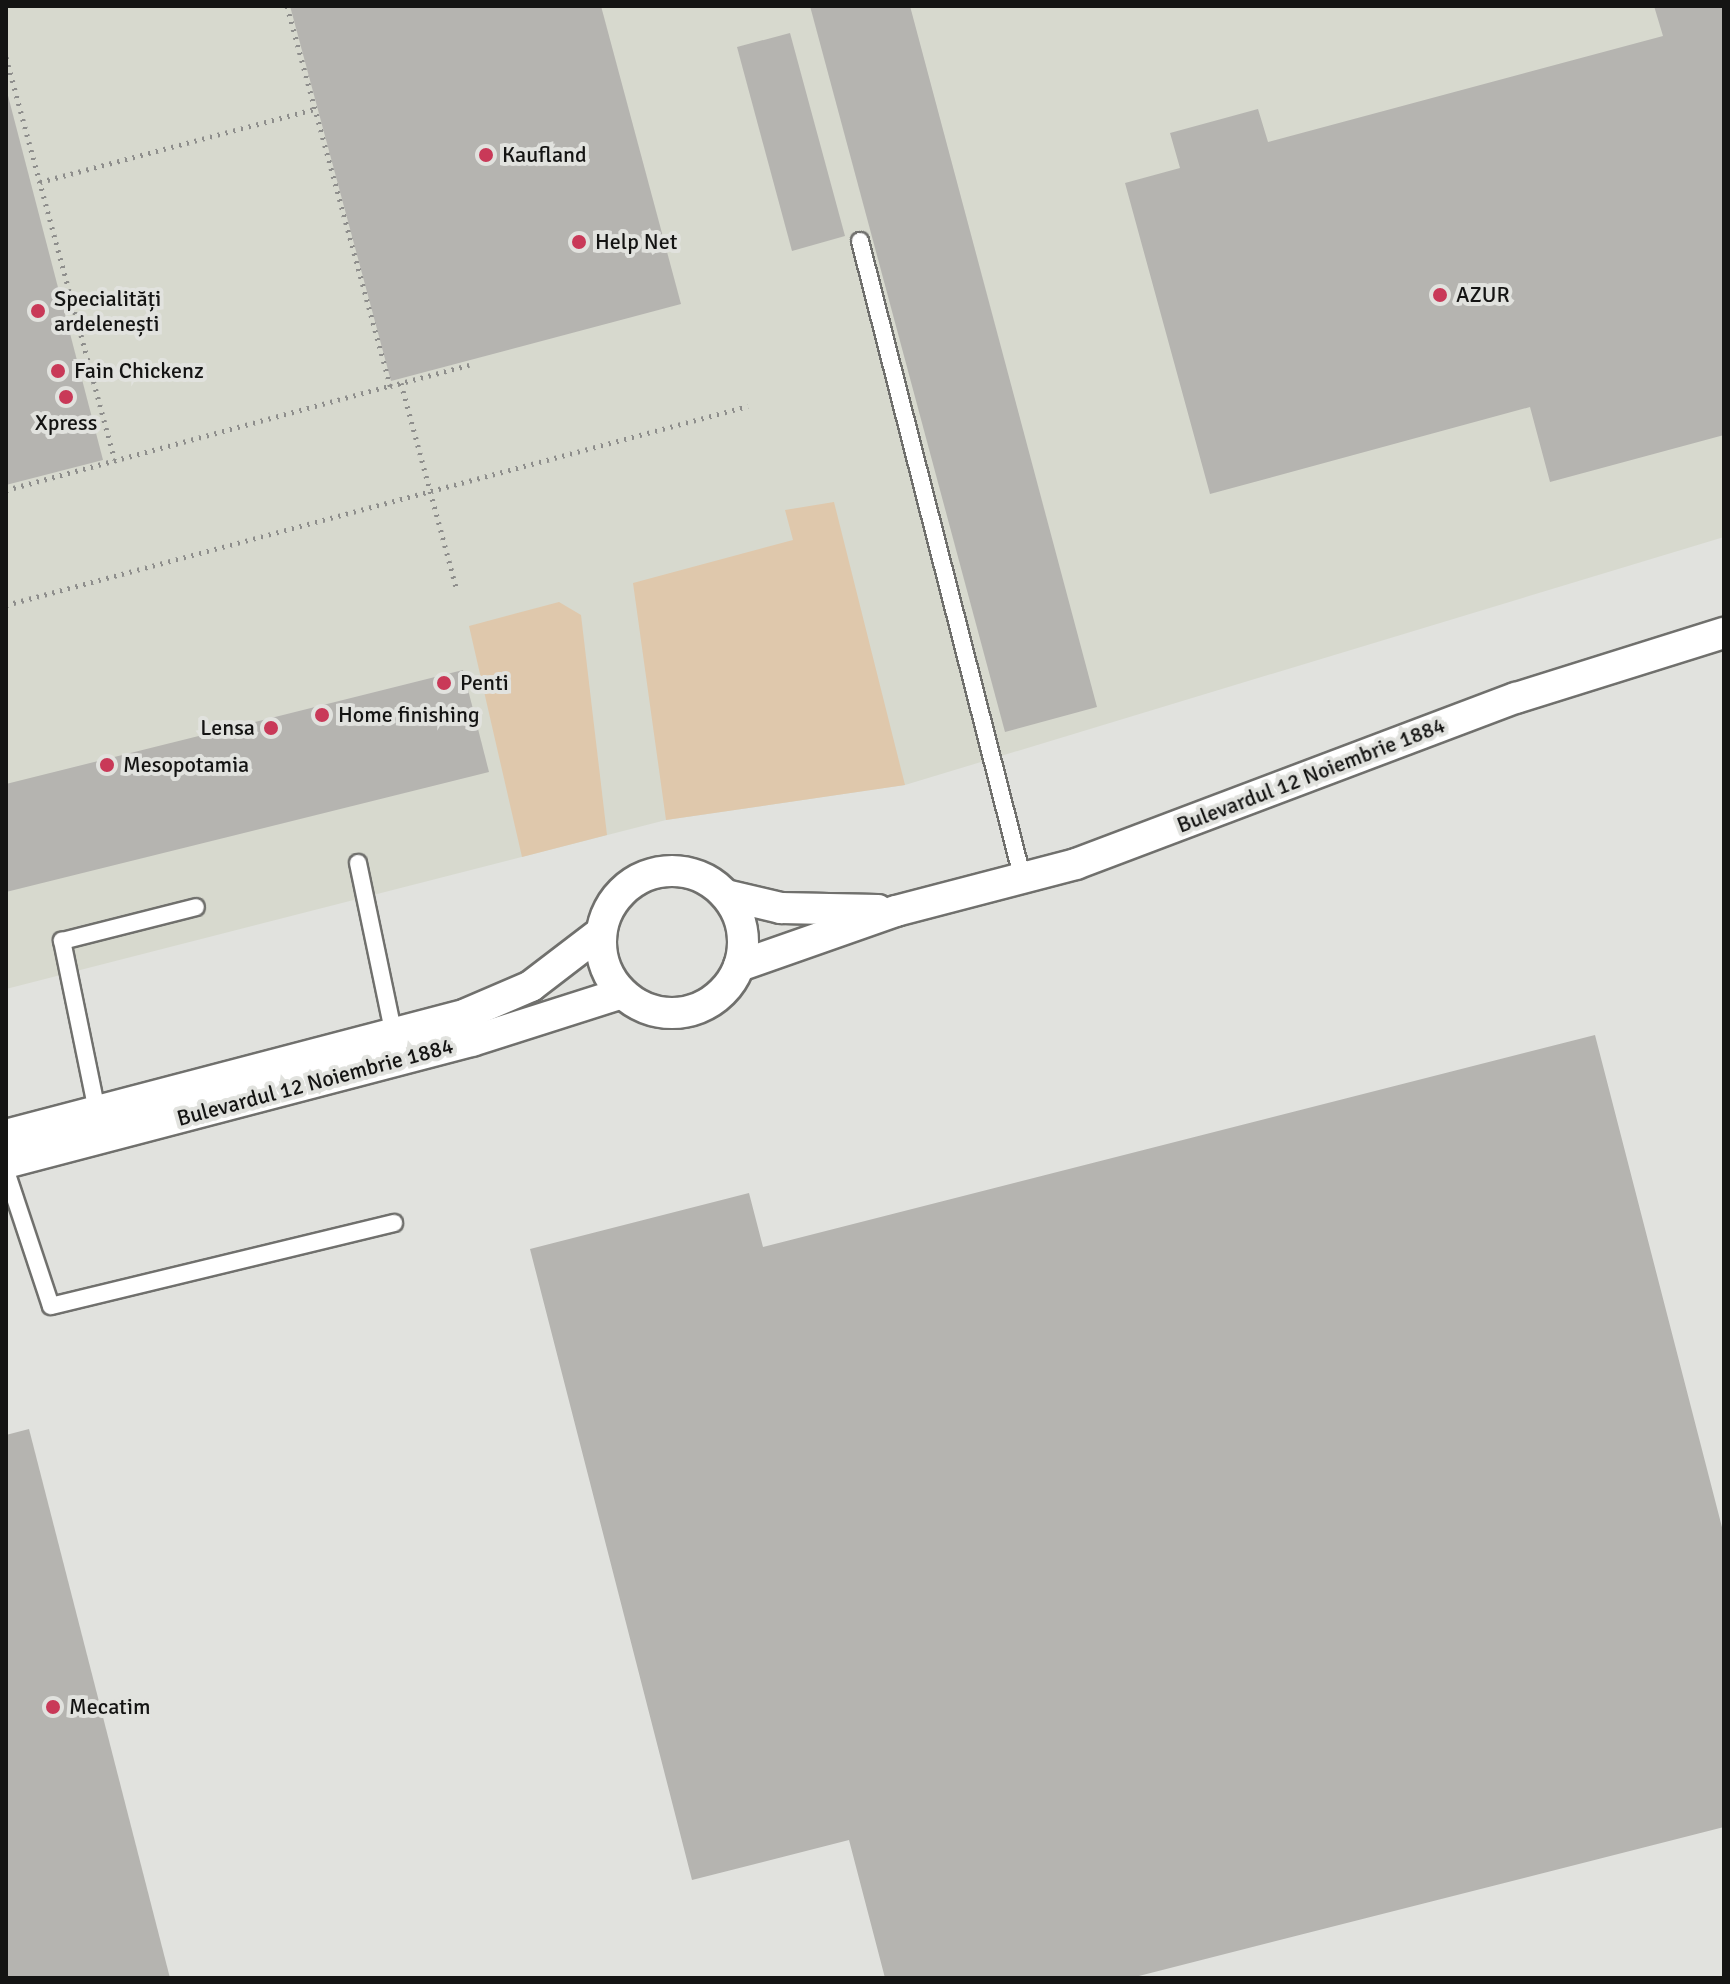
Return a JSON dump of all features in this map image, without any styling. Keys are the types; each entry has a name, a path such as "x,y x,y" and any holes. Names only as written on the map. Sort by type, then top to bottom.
{"street":[{"name":"Bulevardul 12 Noiembrie 1884","path":"739,966 896,911 1023,880 1516,698 1724,633"},
{"path":"657,872 694,874 726,895 739,916 739,966 715,999 677,1013 657,1012 622,993 608,975 600,933 619,893 657,872"},
{"name":"Bulevardul 12 Noiembrie 1884","path":"726,895 781,908 896,911"},
{"name":"Bulevardul 12 Noiembrie 1884","path":"6,1135 466,1014 531,986 600,933"},
{"name":"Bulevardul 12 Noiembrie 1884","path":"6,1163 472,1041 622,993"}],"lane":[{"path":"860,241 1023,880"},
{"path":"358,863 394,1035"},
{"path":"97,1111 62,941 196,907"},
{"path":"6,1171 51,1306 394,1223"}],"path":[{"path":"287,6 390,386"},
{"path":"6,57 115,460"},
{"path":"40,182 315,109"},
{"path":"6,490 469,365"},
{"path":"401,383 457,590"},
{"path":"6,605 748,406"}],"shaded area":[{"path":"6,6 1724,6 1724,537 905,785 666,820 6,989"},
{"path":"834,502 905,785 666,820 633,583 793,540 785,510"},
{"path":"559,602 581,615 607,835 522,857 469,626"}],"building":[{"name":"Kaufland","path":"290,6 601,6 681,304 391,381"},
{"path":"810,6 910,6 1097,707 1005,732"},
{"name":"AZUR","path":"1654,6 1722,6 1724,14 1724,435 1550,482 1530,407 1210,494 1125,183 1180,168 1170,133 1258,109 1268,142 1663,36"},
{"path":"790,33 845,236 792,251 737,47"},
{"path":"6,88 103,460 6,485"},
{"path":"463,670 489,772 6,892 6,784"},
{"path":"1595,1035 1724,1535 1724,1827 1131,1978 885,1978 849,1840 692,1880 530,1249 749,1193 763,1247"},
{"name":"Mecatim","path":"29,1429 170,1978 6,1978 6,1435"}],"place":[{"name":"Kaufland","path":"486,155"},
{"name":"Help Net","path":"579,242"},
{"name":"AZUR","path":"1440,295"},
{"name":"Specialități ardelenești","path":"38,311"},
{"name":"Fain Chickenz","path":"58,371"},
{"name":"Xpress","path":"66,397"},
{"name":"Penti","path":"444,683"},
{"name":"Home finishing","path":"322,715"},
{"name":"Lensa","path":"271,728"},
{"name":"Mesopotamia","path":"107,765"},
{"name":"Mecatim","path":"53,1707"}]}
